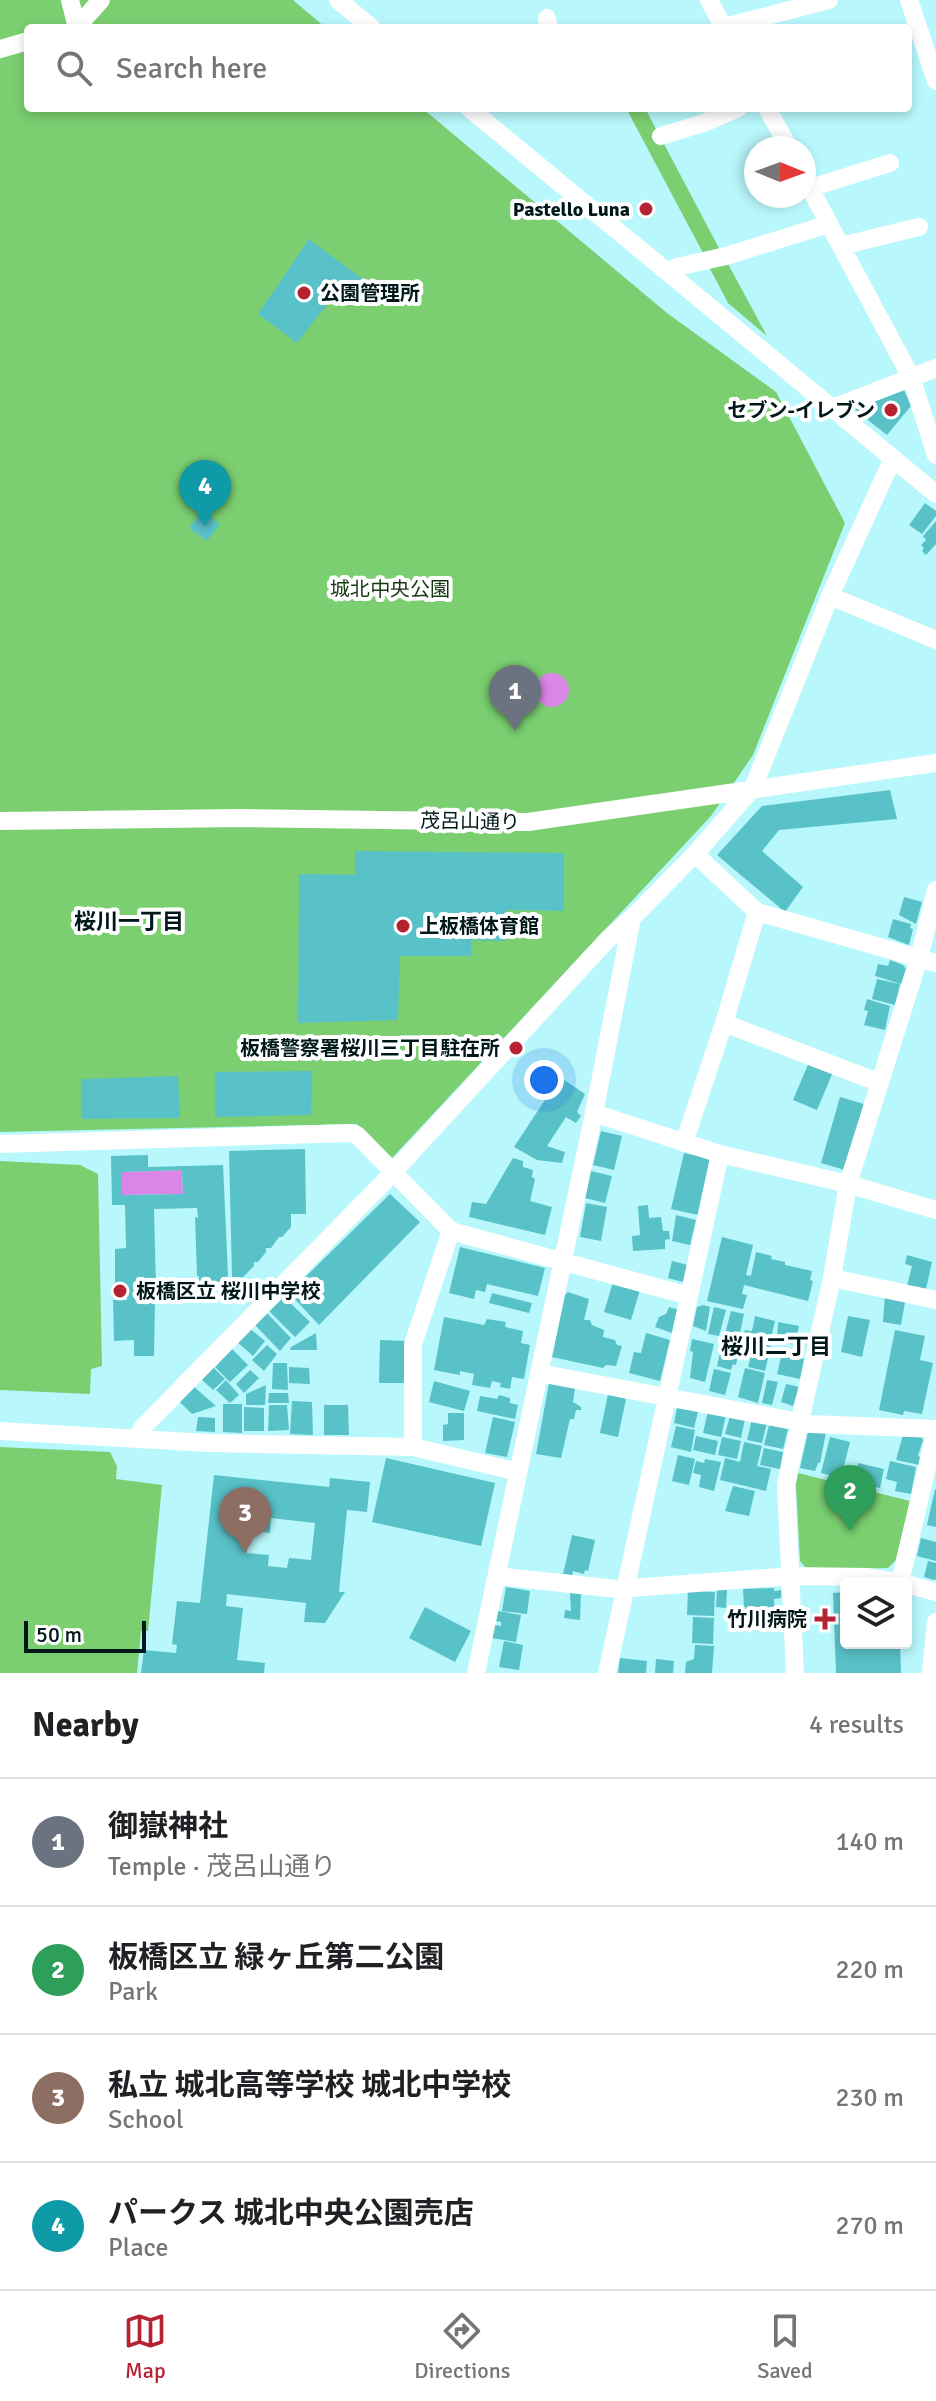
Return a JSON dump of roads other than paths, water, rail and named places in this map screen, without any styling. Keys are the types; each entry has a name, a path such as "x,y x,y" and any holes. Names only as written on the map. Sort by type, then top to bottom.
{"street":[{"path":"70,0 75,24"},
{"path":"80,24 101,0"},
{"path":"338,0 367,24"},
{"path":"709,0 720,24"},
{"path":"737,24 829,0"},
{"path":"909,0 936,81"},
{"path":"0,49 24,42"},
{"path":"474,112 893,458 934,485"},
{"path":"661,136 729,112"},
{"path":"769,112 782,136"},
{"path":"816,180 890,163"},
{"path":"816,199 911,377 936,455"},
{"path":"669,273 677,267 726,256 829,224"},
{"path":"841,246 919,227"},
{"path":"833,408 936,368"},
{"path":"136,1439 143,1427 392,1173 608,939 695,854 753,788 830,596 893,458"},
{"path":"830,596 936,640"},
{"name":"茂呂山通り","path":"0,821 241,818 528,822 936,763"},
{"path":"695,854 757,912 927,960"},
{"path":"795,1673 786,1484 832,1278 848,1184 880,1083 927,960 936,890"},
{"path":"684,1143 757,912"},
{"path":"476,1673 632,918"},
{"path":"724,1023 880,1083"},
{"path":"594,1113 720,1154 848,1184 936,1210"},
{"path":"0,1144 349,1133 357,1135 451,1231 689,1296"},
{"path":"607,1673 720,1154"},
{"path":"413,1447 413,1344 451,1231"},
{"path":"832,1278 936,1300"},
{"path":"539,1373 800,1422 936,1429 904,1577"},
{"path":"0,1431 208,1443 413,1447 518,1472"},
{"path":"497,1576 625,1588 791,1576 868,1577"},
{"path":"912,1585 936,1592"},
{"path":"931,1673 936,1622"}],"place":[{"name":"Pastello Luna","path":"646,209"},
{"name":"公園管理所","path":"304,293"},
{"name":"セブン-イレブン","path":"891,410"},
{"name":"パークス 城北中央公園売店","path":"205,526"},
{"name":"御嶽神社","path":"515,731"},
{"name":"上板橋体育館","path":"403,926"},
{"name":"板橋警察署桜川三丁目駐在所","path":"516,1048"},
{"name":"板橋区立 桜川中学校","path":"120,1291"},
{"name":"板橋区立 緑ヶ丘第二公園","path":"850,1531"},
{"name":"私立 城北高等学校 城北中学校","path":"245,1553"},
{"name":"竹川病院","path":"825,1619"}],"district":[{"name":"桜川一丁目","path":"129,921"},
{"name":"桜川二丁目","path":"776,1346"}],"park label":[{"name":"城北中央公園","path":"390,589"}]}
